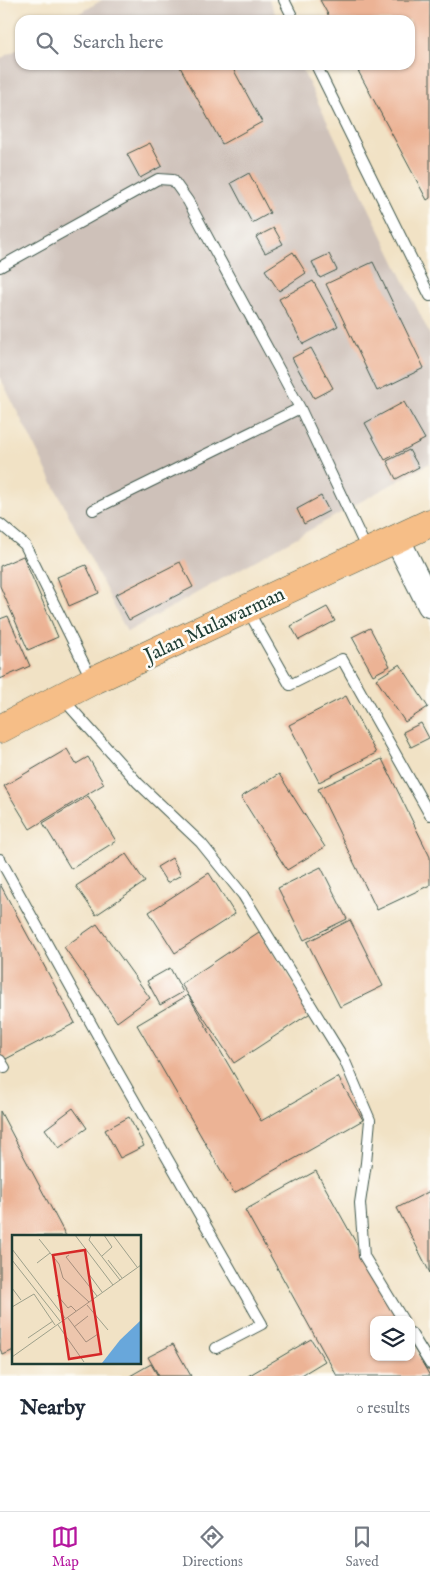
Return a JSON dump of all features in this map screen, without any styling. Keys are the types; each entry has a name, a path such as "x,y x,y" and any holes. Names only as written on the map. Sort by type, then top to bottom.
{"highway":[{"name":"Jalan Mulawarman","path":"0,729 92,680 430,523"}],"street":[{"path":"397,539 430,605"}],"lane":[{"path":"284,0 292,15"},
{"path":"318,70 430,296"},
{"path":"0,267 158,179 173,180 188,201 300,408 368,551"},
{"path":"93,510 300,408"},
{"path":"0,524 24,545 92,680"},
{"path":"246,608 290,685 342,659 430,815"},
{"path":"60,696 138,782 201,843 243,895 344,1059 370,1120 360,1203 364,1256 401,1316"},
{"path":"0,859 114,1065 262,1324 216,1348"},
{"path":"415,1340 430,1364"}],"shaded area":[{"path":"102,0 269,0 276,15 76,15"},
{"path":"15,51 15,70 302,70 430,335 430,463 127,632 0,377 0,59"}],"building":[{"path":"320,0 430,0 430,198 427,200 358,70 415,70 415,15 328,15"},
{"path":"182,70 234,70 262,122 222,144"},
{"path":"150,143 162,166 140,178 127,154"},
{"path":"249,173 270,213 252,223 231,183"},
{"path":"274,228 283,244 265,253 256,237"},
{"path":"293,252 306,273 279,291 265,270"},
{"path":"329,254 337,270 320,278 312,262"},
{"path":"373,262 424,368 377,391 326,284"},
{"path":"313,281 338,326 303,344 279,299"},
{"path":"311,348 333,388 314,398 292,358"},
{"path":"404,402 425,439 385,460 365,423"},
{"path":"409,450 419,467 396,479 387,461"},
{"path":"321,496 329,511 304,524 297,509"},
{"path":"23,556 58,637 28,650 0,586 0,566"},
{"path":"180,562 193,587 129,620 115,595"},
{"path":"86,565 99,593 69,606 57,577"},
{"path":"327,607 335,621 299,640 291,626"},
{"path":"8,616 30,666 0,679 0,619"},
{"path":"370,628 390,666 373,675 352,637"},
{"path":"400,664 428,707 405,722 376,679"},
{"path":"346,696 376,753 319,782 289,725"},
{"path":"421,723 429,738 411,747 403,732"},
{"path":"67,749 76,764 88,757 104,784 30,829 4,786"},
{"path":"382,759 430,857 430,885 377,910 318,789"},
{"path":"279,774 325,847 287,870 241,797"},
{"path":"88,796 116,841 71,869 43,823"},
{"path":"126,854 145,882 96,915 76,886"},
{"path":"172,858 181,875 167,883 157,867"},
{"path":"321,867 347,919 304,940 278,888"},
{"path":"209,873 235,914 175,953 149,912"},
{"path":"0,884 75,1023 2,1061 0,1057"},
{"path":"350,920 383,986 340,1007 307,942"},
{"path":"97,924 150,998 117,1022 64,947"},
{"path":"259,932 312,1012 234,1063 181,984"},
{"path":"170,968 183,992 160,1005 147,981"},
{"path":"188,995 261,1121 338,1077 363,1120 234,1193 137,1025"},
{"path":"73,1108 87,1128 59,1148 45,1129"},
{"path":"0,1111 65,1235 12,1235 12,1351 3,1355 0,1349"},
{"path":"129,1117 144,1146 120,1158 105,1130"},
{"path":"316,1171 397,1316 370,1316 370,1361 415,1361 415,1350 430,1376 337,1376 245,1210"},
{"path":"430,1191 430,1273 397,1208"},
{"path":"311,1339 325,1361 300,1376 248,1376"},
{"path":"173,1344 191,1376 159,1376 148,1357"},
{"path":"151,1364 158,1376 130,1376"}]}
